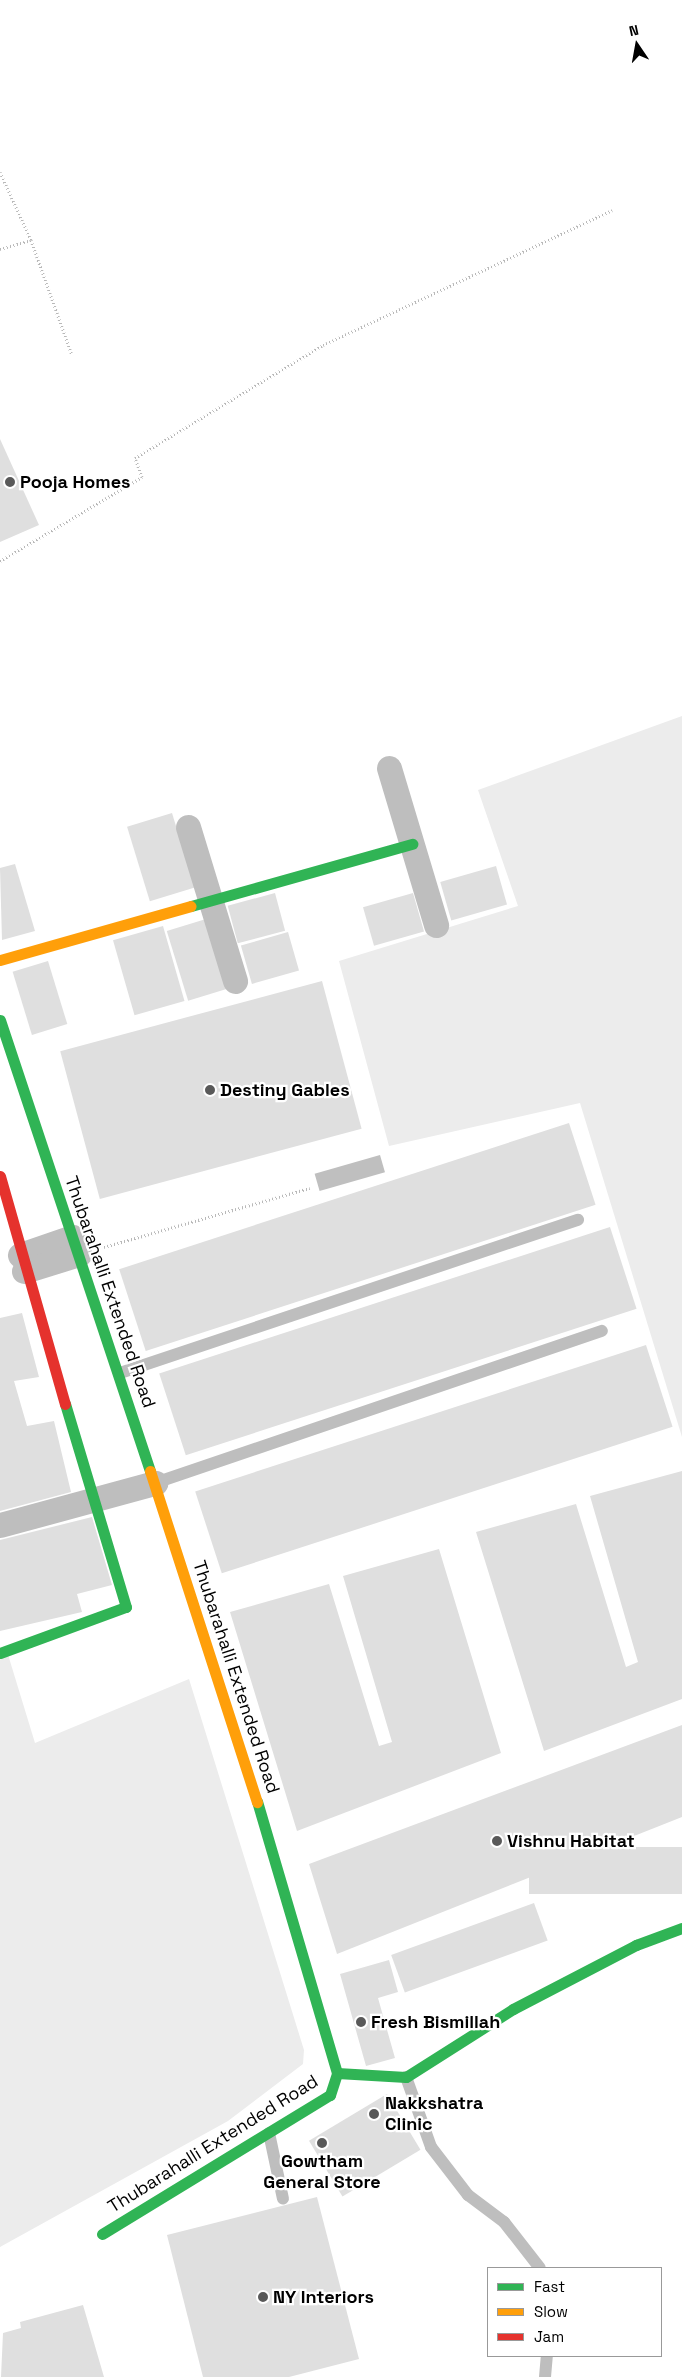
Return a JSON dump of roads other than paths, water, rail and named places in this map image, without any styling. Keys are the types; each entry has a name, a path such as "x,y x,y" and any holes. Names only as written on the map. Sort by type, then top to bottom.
{"street":[{"path":"389,768 436,925"},
{"path":"188,827 236,981"},
{"path":"0,960 412,844"},
{"name":"Thubarahalli Extended Road","path":"0,1020 120,1373 310,1970 336,2073 330,2095 102,2234"},
{"path":"0,1176 22,1263 126,1607 0,1653"},
{"path":"22,1263 76,1245"},
{"path":"0,1525 155,1483"},
{"path":"336,2073 406,2077 513,2009 636,1946 682,1928"}],"lane":[{"path":"120,1373 578,1220"},
{"path":"155,1483 602,1332"},
{"path":"406,2077 431,2147 468,2195 504,2222 539,2267"},
{"path":"269,2133 283,2199"},
{"path":"545,2377 547,2357"}],"place":[{"name":"Pooja Homes","path":"10,482"},
{"name":"Destiny Gables","path":"210,1090"},
{"name":"Vishnu Habitat","path":"497,1841"},
{"name":"Fresh Bismillah","path":"361,2022"},
{"name":"Nakkshatra Clinic","path":"374,2114"},
{"name":"Gowtham General Store","path":"322,2143"},
{"name":"NY Interiors","path":"263,2297"}]}
